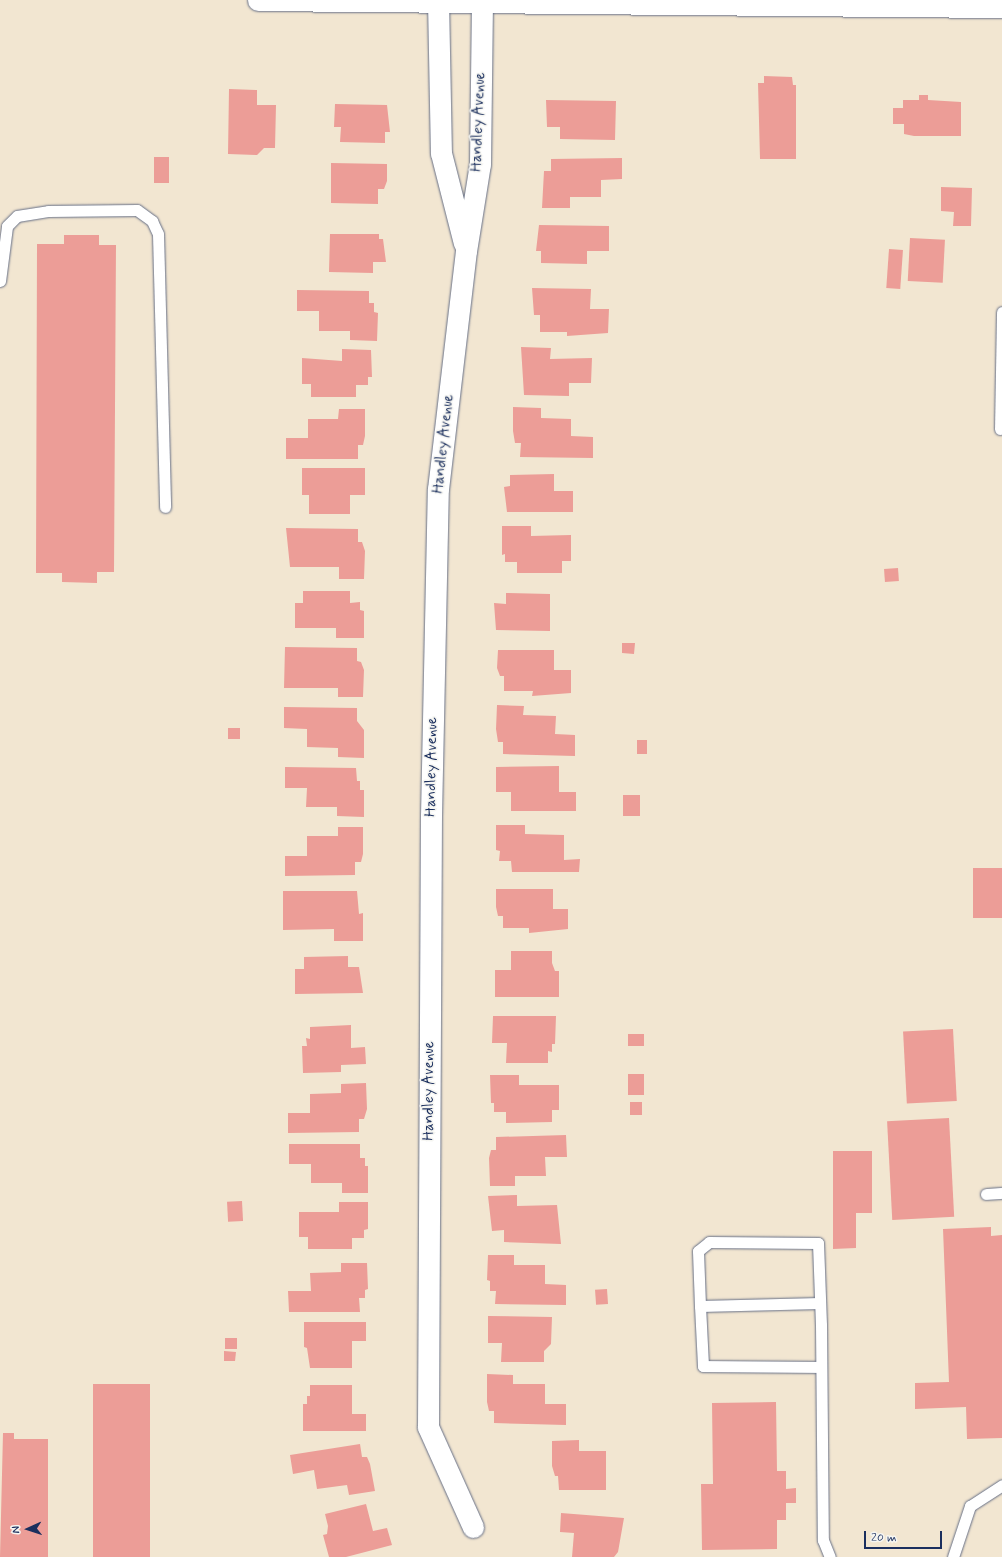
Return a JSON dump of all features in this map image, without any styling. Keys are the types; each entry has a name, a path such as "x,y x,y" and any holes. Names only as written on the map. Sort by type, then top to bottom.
{"street":[{"path":"258,0 482,0 1002,7"},
{"path":"438,0 441,153 466,251"},
{"name":"Handley Avenue","path":"473,1527 428,1427 431,824 438,489 466,251 480,164 482,0"}],"lane":[{"path":"0,281 7,226 17,216 48,211 137,210 152,221 158,234 165,506"},
{"path":"1000,429 1002,312"},
{"path":"986,1194 1002,1194"},
{"path":"821,1368 703,1366 698,1250 709,1242 818,1243 820,1303 821,1368 823,1540 830,1557"},
{"path":"700,1306 820,1303"},
{"path":"953,1557 970,1506 1002,1485"}],"building":[{"path":"764,76 792,77 793,85 796,85 796,159 760,159 758,83 764,83"},
{"path":"229,89 257,90 257,105 276,105 275,148 264,148 257,155 228,154"},
{"path":"919,95 928,95 928,100 961,102 961,136 914,136 904,134 904,124 893,124 893,108 903,108 903,100 919,100"},
{"path":"546,100 616,101 615,140 560,139 560,127 547,127"},
{"path":"335,104 387,105 390,132 385,132 385,143 340,142 341,127 334,127"},
{"path":"154,157 169,157 169,183 154,183"},
{"path":"622,158 622,179 601,180 601,197 570,197 570,208 542,208 544,171 551,171 551,159"},
{"path":"331,163 387,164 387,181 384,189 378,189 378,204 331,203"},
{"path":"941,187 972,188 971,226 953,226 954,212 941,211"},
{"path":"539,225 609,226 609,251 587,251 587,264 541,263 541,251 536,251"},
{"path":"330,234 379,234 379,239 383,239 386,262 373,262 373,273 329,272"},
{"path":"64,235 99,235 99,245 116,245 114,572 97,572 97,583 62,582 62,573 36,573 37,244 64,244"},
{"path":"910,238 945,240 943,283 908,281"},
{"path":"889,249 903,250 900,289 886,288"},
{"path":"532,288 591,289 590,309 609,309 608,333 567,336 567,332 540,332 540,315 534,315"},
{"path":"297,290 369,291 369,303 374,303 374,312 378,313 377,341 350,340 350,331 319,331 319,311 297,311"},
{"path":"521,347 551,348 550,359 592,358 591,383 569,383 569,396 524,395"},
{"path":"342,349 371,350 372,377 368,377 368,385 356,385 356,397 311,397 311,384 302,384 302,358 342,361"},
{"path":"513,407 541,408 541,418 571,419 571,436 593,437 593,458 520,457 521,443 515,443 513,431"},
{"path":"339,409 365,409 365,436 363,445 358,445 358,459 286,459 286,438 308,438 308,419 338,419"},
{"path":"302,468 365,468 365,495 350,495 350,514 309,514 309,495 302,495"},
{"path":"554,474 554,491 573,491 573,512 507,512 504,487 510,486 510,475"},
{"path":"502,526 531,526 531,536 571,535 571,561 562,561 562,573 517,573 517,562 505,562 505,554 502,555"},
{"path":"286,528 358,529 358,542 362,542 365,551 364,579 339,579 339,567 290,567"},
{"path":"898,568 899,581 885,582 884,569"},
{"path":"303,591 350,591 350,603 360,602 360,610 364,611 364,638 336,638 336,628 295,628 295,603 303,603"},
{"path":"506,593 550,594 550,631 496,630 494,603 506,604"},
{"path":"622,643 635,643 634,654 622,653"},
{"path":"285,647 357,648 357,661 361,662 364,670 363,697 338,697 338,688 284,688"},
{"path":"498,650 554,650 554,670 571,670 571,693 532,696 533,691 504,691 504,676 500,676 497,668"},
{"path":"497,705 524,706 523,715 556,716 555,734 575,735 575,756 503,754 503,742 498,742 496,729"},
{"path":"284,707 357,708 357,721 364,730 364,758 338,757 338,748 307,747 307,729 284,728"},
{"path":"228,728 240,728 240,739 228,739"},
{"path":"637,740 647,740 647,754 637,754"},
{"path":"559,766 559,792 576,792 576,811 511,811 511,792 496,792 496,767"},
{"path":"285,767 356,768 357,781 360,781 360,790 364,790 364,817 337,816 337,807 306,807 307,788 285,788"},
{"path":"623,795 640,795 640,816 623,816"},
{"path":"496,825 525,825 525,834 564,835 564,860 580,859 579,872 512,872 511,861 499,861 500,851 496,850"},
{"path":"338,827 363,827 363,854 361,862 355,862 355,875 285,876 285,856 307,856 307,836 338,836"},
{"path":"973,868 1002,868 1002,918 973,918"},
{"path":"496,889 553,889 553,909 568,909 568,929 529,933 529,928 503,928 503,916 498,916 496,907"},
{"path":"283,891 357,891 359,914 363,913 363,941 334,941 334,929 283,930"},
{"path":"511,951 552,951 552,963 555,971 559,971 559,997 495,997 495,970 511,970"},
{"path":"348,956 348,967 359,967 363,993 295,994 295,969 304,969 304,957"},
{"path":"493,1016 556,1016 555,1044 552,1044 552,1052 548,1051 548,1063 506,1063 507,1043 492,1043"},
{"path":"351,1025 351,1048 365,1047 366,1064 341,1065 341,1072 303,1073 302,1046 307,1046 306,1038 310,1039 310,1027"},
{"path":"953,1029 957,1101 907,1104 903,1032"},
{"path":"628,1034 644,1034 644,1046 628,1046"},
{"path":"628,1074 644,1074 644,1095 628,1095"},
{"path":"490,1075 519,1075 519,1085 559,1085 559,1110 552,1110 552,1122 506,1123 506,1112 494,1112 494,1103 491,1103"},
{"path":"366,1083 367,1109 364,1119 359,1119 359,1132 288,1133 288,1113 310,1113 310,1094 341,1093 341,1084"},
{"path":"630,1102 642,1102 642,1115 630,1115"},
{"path":"949,1118 954,1217 892,1220 887,1121"},
{"path":"566,1135 567,1157 545,1157 546,1176 515,1176 515,1186 490,1186 489,1158 491,1150 496,1150 496,1137"},
{"path":"289,1144 360,1144 360,1158 365,1158 365,1166 368,1166 368,1193 342,1193 342,1183 311,1183 311,1164 289,1164"},
{"path":"833,1151 872,1151 872,1213 856,1213 856,1248 833,1249"},
{"path":"517,1195 517,1206 557,1205 561,1244 504,1242 504,1230 492,1231 488,1196"},
{"path":"242,1201 243,1221 228,1222 227,1202"},
{"path":"339,1202 368,1202 368,1229 364,1230 364,1238 352,1238 352,1249 308,1249 308,1237 299,1237 299,1212 339,1212"},
{"path":"991,1227 991,1236 1002,1235 1002,1438 967,1439 966,1407 915,1409 915,1383 949,1382 943,1229"},
{"path":"488,1255 514,1255 514,1265 545,1265 545,1284 566,1285 566,1305 495,1304 496,1291 490,1291 490,1281 487,1280"},
{"path":"341,1263 367,1263 368,1289 365,1290 365,1298 359,1298 360,1312 289,1312 288,1291 311,1291 310,1273 341,1272"},
{"path":"607,1289 608,1304 596,1305 595,1290"},
{"path":"488,1316 552,1317 551,1344 544,1351 544,1362 501,1362 502,1343 488,1343"},
{"path":"304,1322 366,1322 366,1341 352,1341 352,1368 310,1368 307,1348 304,1347"},
{"path":"225,1338 237,1338 237,1349 225,1349"},
{"path":"224,1351 236,1352 235,1361 224,1361"},
{"path":"487,1374 513,1375 513,1384 545,1384 545,1404 566,1404 566,1425 494,1423 494,1411 489,1411 487,1402"},
{"path":"93,1384 150,1384 150,1557 93,1557"},
{"path":"310,1385 352,1385 352,1414 366,1414 366,1431 303,1431 303,1404 307,1404 307,1396 310,1396"},
{"path":"776,1402 777,1471 786,1471 786,1489 796,1488 796,1503 786,1503 786,1520 777,1520 777,1549 702,1550 701,1484 713,1484 712,1403"},
{"path":"3,1433 14,1433 14,1439 48,1439 48,1557 0,1557"},
{"path":"579,1440 579,1451 606,1451 606,1490 559,1490 558,1476 555,1476 552,1466 552,1441"},
{"path":"360,1444 362,1457 367,1457 370,1464 375,1491 349,1495 347,1485 317,1489 314,1470 293,1474 290,1455"},
{"path":"366,1504 373,1531 387,1528 392,1545 346,1557 329,1557 323,1535 327,1534 328,1526 325,1514"},
{"path":"561,1513 624,1518 618,1552 614,1557 572,1557 574,1533 560,1532"}]}
